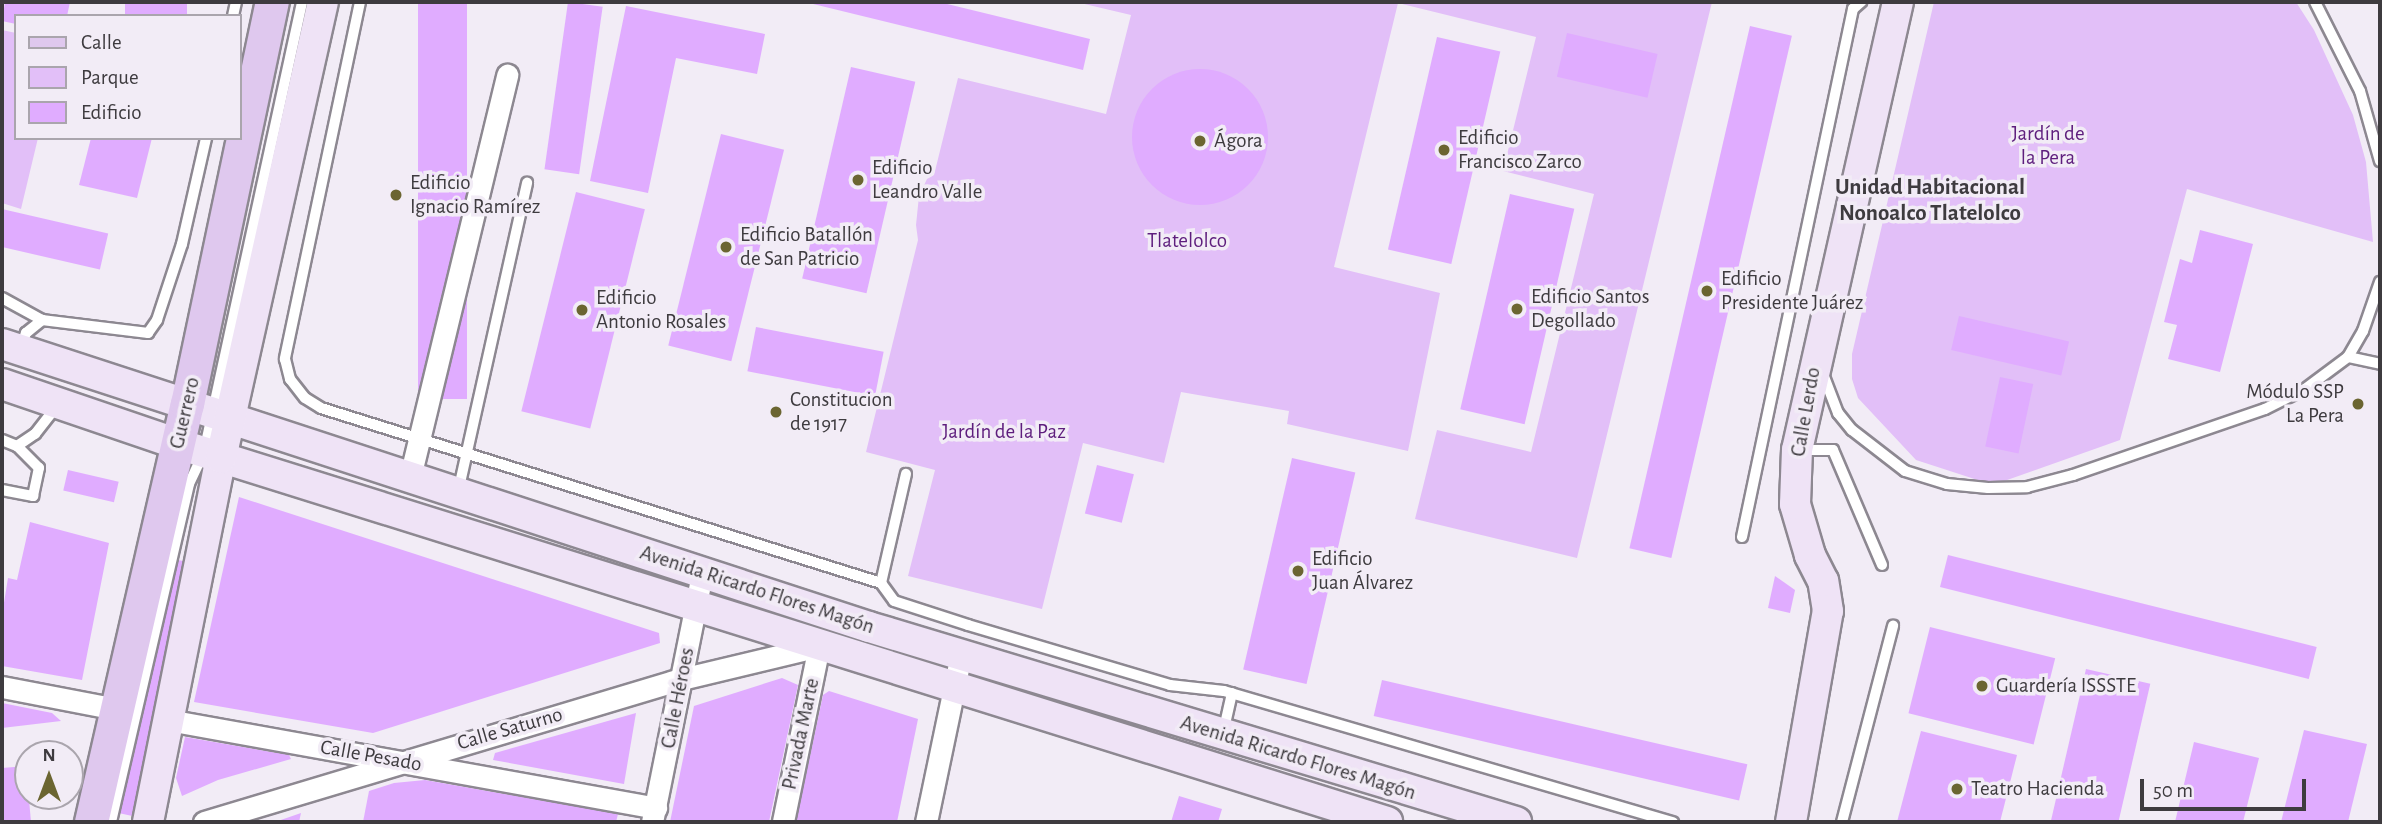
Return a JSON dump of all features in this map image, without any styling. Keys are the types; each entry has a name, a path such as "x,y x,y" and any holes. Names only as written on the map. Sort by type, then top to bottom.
{"main road":[{"name":"Guerrero","path":"148,822 168,720 201,451 210,412 272,2"},
{"name":"Guerrero","path":"91,822 116,709 201,451 323,2"},
{"name":"Calle Lerdo","path":"1791,822 1828,611 1822,581 1810,555 1795,504 1797,450 1898,2"},
{"name":"Avenida Ricardo Flores Magón","path":"11,347 961,655 1222,736 1516,822"},
{"name":"Avenida Ricardo Flores Magón","path":"2,384 201,451 1382,822"},
{"path":"288,478 283,467 284,452 291,446 307,443"}],"street":[{"path":"410,478 506,75"},
{"name":"Calle Héroes","path":"654,815 702,573"},
{"name":"Calle Saturno","path":"209,821 401,761 681,679 820,646"},
{"name":"Privada Marte","path":"783,822 820,646"},
{"path":"926,822 961,655"},
{"path":"2,687 116,709"},
{"name":"Calle Pesado","path":"168,720 401,761 654,815"}],"lane":[{"path":"210,412 302,2"},
{"path":"360,2 285,359 290,379 305,398 321,408 881,583 894,601 968,625 1170,685 1232,694 1673,822"},
{"path":"1742,537 1853,9 1861,2"},
{"path":"2315,2 2360,91 2380,161"},
{"path":"2,298 42,320 148,333 157,320 182,244 206,140"},
{"path":"458,492 527,183"},
{"path":"1817,355 1828,392 1838,413 1884,457 1926,479 2007,489 2073,475 2264,409 2305,389 2348,357 2363,331 2380,282"},
{"path":"11,347 42,320"},
{"path":"2348,357 2380,364"},
{"path":"17,446 35,434 58,404"},
{"path":"2,440 17,446 39,468 33,496 2,490"},
{"path":"1797,450 1833,450 1882,565"},
{"path":"111,822 189,484 201,451"},
{"path":"136,822 208,487 201,451"},
{"path":"881,583 906,474"},
{"path":"1842,822 1893,626"},
{"path":"1222,736 1232,694"}],"green space":[{"name":"Tlatelolco","path":"1076,2 1712,2 1577,558 1415,519 1437,430 1531,452 1594,194 1503,171 1536,37 1398,3 1334,267 1440,293 1408,451 1287,424 1289,411 1181,392 1164,463 1083,443 1042,609 908,576 935,470 866,452 918,240 916,225 919,196 927,179 934,175 958,78 1106,114 1131,15"},
{"name":"Jardín de la Pera","path":"1934,2 2296,2 2314,30 2353,115 2366,162 2373,242 2187,189 2120,440 1993,485 1916,460 1858,398 1852,379 1852,354"},
{"path":"2,30 14,33 14,140 38,140 21,209 2,203"}],"building":[{"path":"5,2 70,2 67,14 14,14 14,24 2,21"},
{"path":"125,2 187,2 187,14 125,14"},
{"path":"418,2 467,2 467,399 418,399"},
{"path":"568,2 603,7 579,174 544,169"},
{"path":"939,2 1090,39 1083,70 809,3"},
{"path":"626,6 765,34 757,74 676,58 648,193 590,181"},
{"name":"Edificio Presidente Juárez","path":"1750,26 1792,36 1671,558 1629,548"},
{"path":"1567,33 1658,54 1647,98 1557,77"},
{"name":"Edificio Francisco Zarco","path":"1437,37 1500,52 1451,264 1388,249"},
{"name":"Edificio Leandro Valle","path":"851,67 915,82 866,293 802,278"},
{"name":"Ágora","path":"1200,69 1226,74 1248,89 1263,111 1268,137 1263,163 1248,185 1226,200 1200,205 1174,200 1152,185 1137,163 1132,137 1137,111 1152,89 1174,74"},
{"name":"Edificio Batallón de San Patricio","path":"721,134 784,150 731,361 668,346"},
{"path":"90,140 152,140 137,198 79,185"},
{"name":"Edificio Antonio Rosales","path":"576,192 645,209 590,428 521,411"},
{"name":"Edificio Santos Degollado","path":"1510,194 1574,209 1525,424 1460,409"},
{"path":"2,209 108,234 100,270 2,247"},
{"path":"2200,230 2253,244 2220,372 2168,359 2177,325 2164,322 2180,259 2192,263"},
{"path":"1959,316 2069,341 2061,376 1951,350"},
{"path":"756,327 884,352 875,396 747,371"},
{"path":"2000,377 2033,384 2018,454 1985,446"},
{"name":"Edificio Juan Álvarez","path":"1292,458 1355,473 1307,684 1243,669"},
{"path":"1097,465 1134,474 1122,523 1085,514"},
{"path":"68,470 119,482 114,502 63,490"},
{"path":"239,497 659,633 660,643 373,733 194,702"},
{"path":"30,522 109,543 82,680 2,666 2,615 8,578 17,580"},
{"path":"1948,555 2317,647 2309,679 1940,587"},
{"path":"169,558 193,563 139,818 115,812"},
{"path":"1775,576 1795,590 1790,613 1768,608"},
{"name":"Guardería ISSSTE","path":"1930,627 2055,658 2034,745 1908,713"},
{"path":"2086,669 2150,684 2118,822 2051,822"},
{"path":"782,678 798,685 769,822 670,822 694,706"},
{"path":"1382,680 1747,764 1739,800 1374,716"},
{"path":"829,691 918,719 897,822 796,822 823,695"},
{"path":"2,703 52,713 61,721 2,728"},
{"path":"636,713 624,784 493,760 495,753"},
{"path":"2304,730 2367,744 2348,822 2281,822"},
{"name":"Teatro Hacienda","path":"1921,731 2017,755 2000,822 1897,822"},
{"path":"185,737 289,755 291,759 218,780 182,796 176,778"},
{"path":"2194,742 2259,758 2243,822 2175,822"},
{"path":"14,767 14,810 30,810 31,822 2,822 2,768"},
{"path":"425,780 618,814 616,822 363,822 369,791 394,783"},
{"path":"1179,796 1222,809 1218,822 1171,822"},
{"path":"301,813 299,822 275,822"}],"place":[{"name":"Ágora","path":"1200,141"},
{"name":"Edificio Francisco Zarco","path":"1444,150"},
{"name":"Edificio Leandro Valle","path":"858,180"},
{"name":"Edificio Ignacio Ramírez","path":"396,195"},
{"name":"Edificio Batallón de San Patricio","path":"726,247"},
{"name":"Edificio Presidente Juárez","path":"1707,291"},
{"name":"Edificio Santos Degollado","path":"1517,309"},
{"name":"Edificio Antonio Rosales","path":"582,310"},
{"name":"Módulo SSP La Pera","path":"2358,404"},
{"name":"Constitucion de 1917","path":"776,412"},
{"name":"Edificio Juan Álvarez","path":"1298,571"},
{"name":"Guardería ISSSTE","path":"1982,686"},
{"name":"Teatro Hacienda","path":"1957,789"}],"district":[{"name":"Unidad Habitacional Nonoalco Tlatelolco","path":"1930,201"}],"park label":[{"name":"Jardín de la Paz","path":"1004,432"}]}
